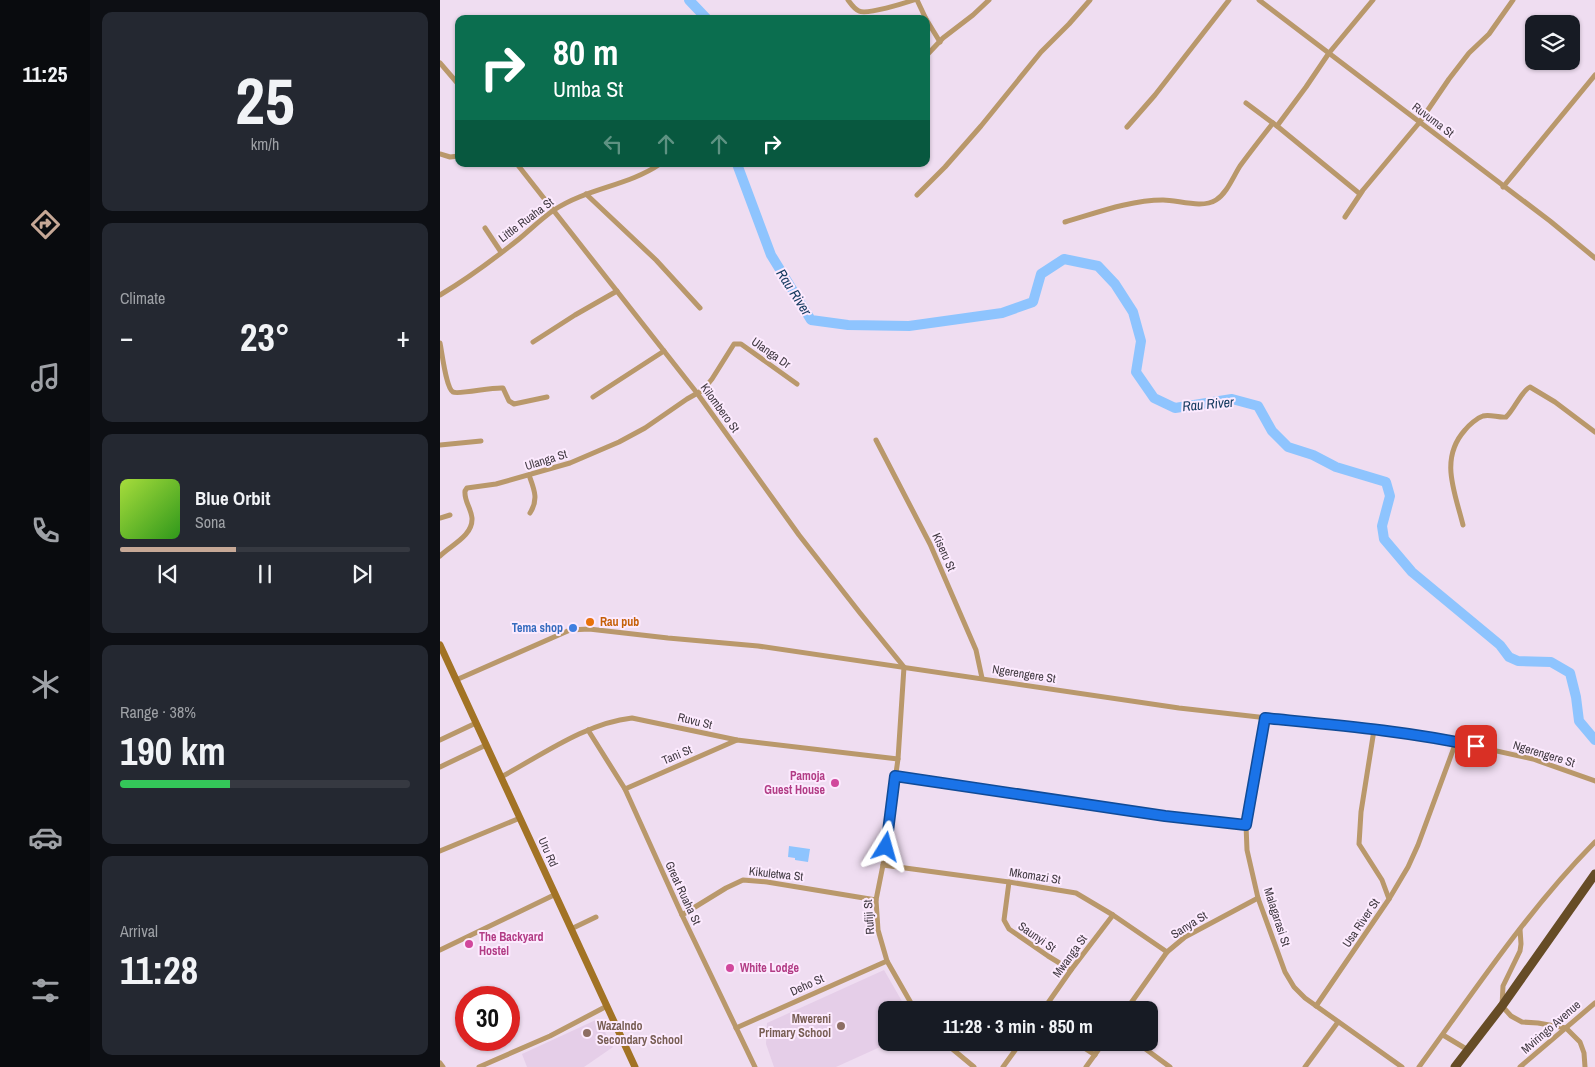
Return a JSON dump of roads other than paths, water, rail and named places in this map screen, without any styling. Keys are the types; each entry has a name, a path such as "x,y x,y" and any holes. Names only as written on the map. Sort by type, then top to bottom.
{"highway":[{"path":"1456,1067 1502,1006 1595,874"}],"street":[{"path":"848,0 854,8 862,12 915,0 924,15"},
{"path":"930,52 989,0"},
{"path":"917,195 945,167 1041,52 1090,0"},
{"path":"1127,127 1155,95 1228,0"},
{"name":"Ruvuma St","path":"1259,0 1550,221 1595,258"},
{"path":"1065,222 1134,204 1163,200 1210,204 1222,196 1240,166 1306,87 1329,53 1373,0"},
{"path":"1345,217 1360,194 1418,122 1469,53 1488,34 1513,0"},
{"path":"930,26 940,42"},
{"path":"440,63 455,80"},
{"path":"1503,186 1595,75"},
{"path":"1246,103 1275,124 1360,194"},
{"path":"440,154 455,156"},
{"name":"Kilombero St","path":"519,167 697,394 799,535 904,667"},
{"name":"Little Ruaha St","path":"440,295 501,252 554,210 586,194 627,180 654,167"},
{"path":"586,194 656,260 700,308"},
{"path":"485,228 501,252"},
{"path":"532,342 616,290"},
{"name":"Ulanga Dr","path":"697,394 707,386 736,343 741,344 797,384"},
{"path":"440,344 448,383 452,392 502,388 509,401 514,404 547,397"},
{"path":"593,397 664,351"},
{"path":"1462,525 1449,470 1460,435 1479,418 1484,415 1506,417 1525,390 1530,387 1555,402 1595,432"},
{"name":"Ulanga St","path":"440,556 468,531 472,518 465,498 467,488 492,485 529,475 570,463 604,450 645,428 697,394"},
{"name":"Kiseru St","path":"876,440 930,544 976,650 982,678"},
{"path":"440,445 480,441"},
{"path":"529,475 536,498 530,513"},
{"path":"440,518 450,515"},
{"name":"Ngerengere St","path":"456,680 570,630 588,629 758,646 1179,708 1374,730 1456,742 1533,759 1595,781"},
{"name":"Uru Rd","path":"440,645 635,1067"},
{"name":"Rufiji St","path":"904,667 898,759 883,865 876,900 878,930 887,961 910,1001"},
{"name":"Ruvu St","path":"501,777 588,730 616,720 632,718 737,740 898,759"},
{"name":"Malagarasi St","path":"1265,718 1246,825 1247,850 1258,898 1285,972 1294,987 1305,998 1402,1067"},
{"path":"440,740 476,723"},
{"name":"Great Ruaha St","path":"588,730 625,789 682,916 755,1067"},
{"name":"Usa River St","path":"1316,1006 1389,899 1382,880 1359,844 1361,812 1374,730"},
{"name":"Tani St","path":"625,789 737,740"},
{"path":"1389,899 1408,867 1418,845 1456,742"},
{"path":"440,767 486,745"},
{"path":"895,776 1165,816 1246,825"},
{"path":"440,851 520,818"},
{"path":"1419,1067 1520,928 1595,842"},
{"name":"Mkomazi St","path":"883,865 1076,893 1113,915 1167,952"},
{"name":"Kikuletwa St","path":"682,916 726,888 743,880 767,882 876,900"},
{"name":"Saunyi St","path":"1009,882 1004,920 1006,925 1040,952 1071,970"},
{"path":"440,950 554,894"},
{"name":"Sanya St","path":"1132,1001 1167,952 1186,937 1258,898"},
{"name":"Mwanga St","path":"1050,1001 1113,915"},
{"path":"571,929 596,917"},
{"path":"1520,928 1520,951 1503,986 1502,1006 1511,1016 1522,1022 1566,1028 1580,1042 1584,1053 1585,1067"},
{"name":"Deho St","path":"736,1028 887,961"},
{"name":"Mviringo Avenue","path":"1520,1067 1595,1002"},
{"path":"479,1067 550,1036 607,1006"},
{"path":"1304,1067 1338,1022"},
{"path":"1442,1034 1468,1050"},
{"path":"955,1051 974,1067"},
{"path":"1003,1067 1014,1051"},
{"path":"1089,1051 1095,1055"},
{"path":"1086,1067 1098,1051"},
{"path":"1148,1051 1170,1067"},
{"path":"440,1063 443,1067"}],"water":[{"path":"789,846 810,849 808,862 788,857"}],"waterway":[{"name":"Rau River","path":"689,0 703,15"},
{"name":"Rau River","path":"738,167 771,255 811,320 848,325 909,326 1002,313 1033,302 1041,274 1064,259 1098,266 1115,284 1133,312 1141,341 1136,372 1154,398 1175,408 1232,399 1258,406 1272,431 1288,447 1313,455 1336,467 1386,482 1390,496 1382,526 1384,539 1412,572 1500,645 1509,657 1518,661 1551,662 1570,673 1579,721 1595,740"}],"place":[{"name":"Rau pub","path":"590,622"},
{"name":"Tema shop","path":"573,628"},
{"name":"Pamoja Guest House","path":"835,783"},
{"name":"The Backyard Hostel","path":"469,944"},
{"name":"White Lodge","path":"730,968"},
{"name":"Mwereni Primary School","path":"841,1026"},
{"name":"Wazalndo Secondary School","path":"587,1033"}]}
